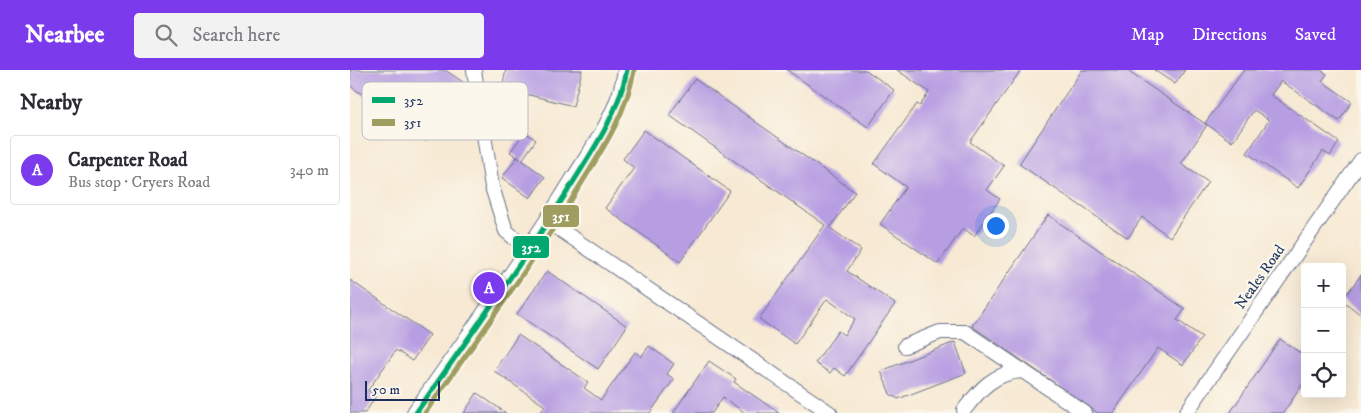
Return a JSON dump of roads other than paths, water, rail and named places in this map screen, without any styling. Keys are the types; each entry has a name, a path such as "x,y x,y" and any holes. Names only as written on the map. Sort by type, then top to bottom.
{"main road":[{"path":"416,413 549,222 593,151 616,109 627,70"}],"street":[{"path":"485,140 492,187 506,231 529,250"},
{"name":"Neales Road","path":"1186,413 1361,160"},
{"path":"549,222 830,413"},
{"path":"905,346 940,332 965,332 1085,413"},
{"path":"964,410 980,389 997,376 1012,371 1023,371"}],"place":[{"name":"Carpenter Road","path":"489,288"}]}
